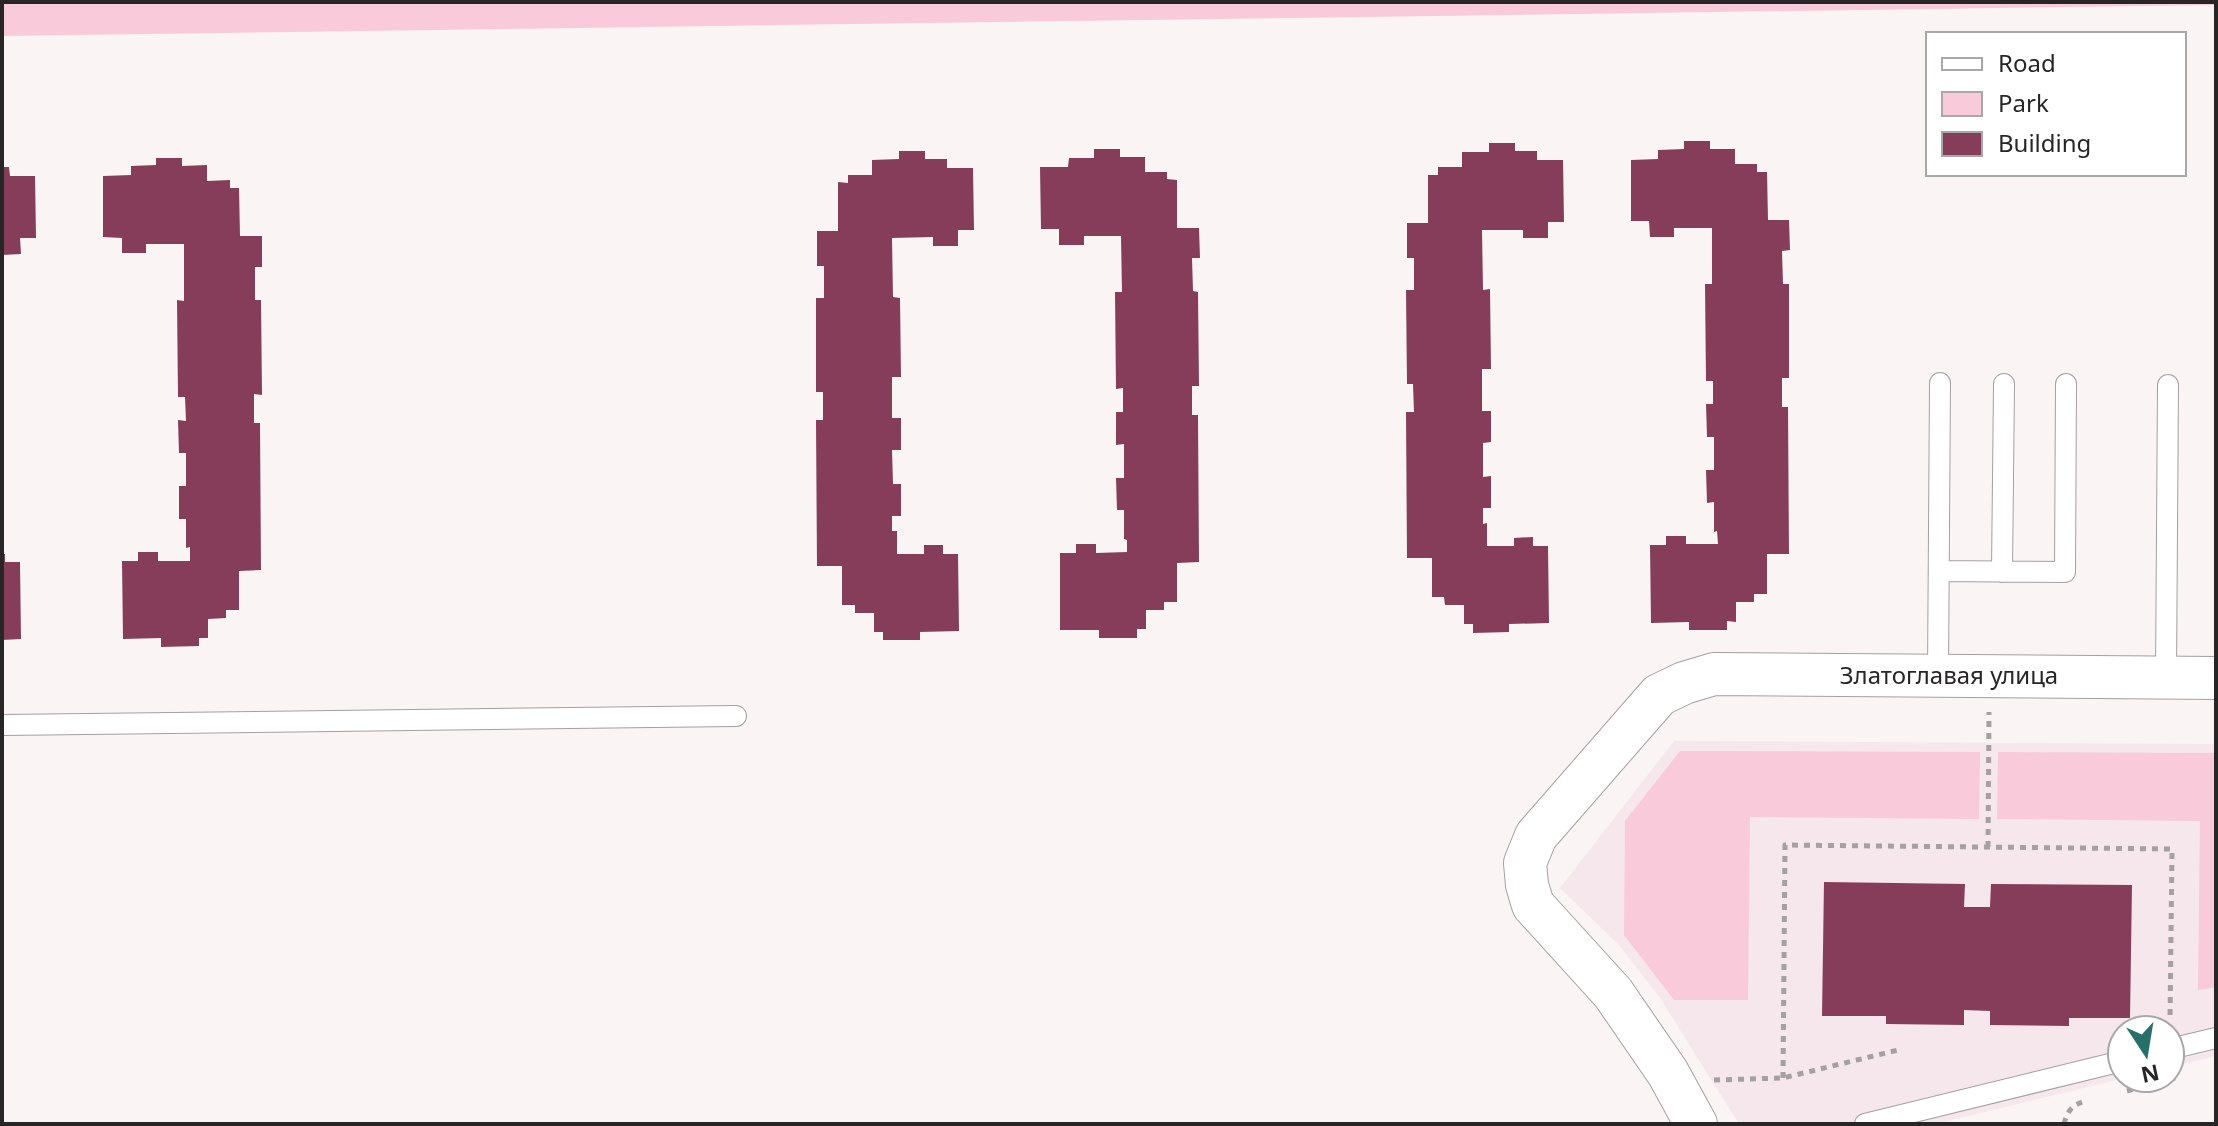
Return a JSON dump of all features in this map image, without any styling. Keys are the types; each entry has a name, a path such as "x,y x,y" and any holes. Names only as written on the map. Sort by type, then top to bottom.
{"street":[{"name":"Златоглавая улица","path":"1696,1124 1668,1073 1613,993 1533,905 1525,863 1536,836 1659,695 1714,674 2216,678"}],"lane":[{"path":"1938,676 1940,383"},
{"path":"2002,572 2004,384"},
{"path":"1939,571 2065,572 2066,384"},
{"path":"2166,677 2168,385"},
{"path":"2,725 736,716"},
{"path":"2186,1045 2216,1038"},
{"path":"1865,1124 2106,1065"}],"path":[{"path":"1988,847 1989,707"},
{"path":"1783,1078 1785,845 2172,849 2170,1014"},
{"path":"1702,1080 1783,1078 1898,1050"},
{"path":"2064,1124 2067,1112 2077,1103 2093,1099"}],"shaded area":[{"path":"1674,741 2216,744 2216,1056 2186,1063 2186,1014 2106,1014 2106,1082 1936,1124 1739,1124 1660,998 1619,945 1560,888"}],"green space":[{"path":"2,2 2216,2 2216,5 2,36"},
{"path":"1680,751 1980,752 1979,819 1750,817 1748,1000 1674,1000 1624,935 1625,821"},
{"path":"1998,752 2216,753 2216,987 2198,990 2200,821 1997,819"}],"building":[{"path":"1684,141 1710,141 1710,149 1735,149 1735,164 1757,164 1757,172 1767,172 1768,220 1789,220 1790,250 1782,251 1783,284 1789,284 1789,378 1782,378 1782,407 1788,407 1789,554 1767,554 1767,594 1754,594 1754,602 1736,602 1736,622 1727,621 1727,630 1689,630 1689,622 1651,623 1650,545 1666,545 1666,536 1686,536 1686,544 1718,544 1717,531 1714,532 1714,502 1707,503 1706,470 1714,470 1714,437 1707,437 1706,404 1713,404 1713,381 1706,381 1705,284 1712,284 1712,228 1674,228 1674,237 1650,237 1649,221 1631,221 1631,160 1658,159 1658,150 1684,149"},
{"path":"1489,143 1515,143 1515,151 1537,151 1537,160 1563,160 1564,222 1548,222 1548,238 1523,238 1523,230 1482,230 1483,290 1490,289 1491,369 1482,369 1482,411 1491,411 1491,442 1483,443 1483,477 1491,476 1491,508 1483,508 1483,524 1487,523 1487,546 1514,546 1514,538 1533,537 1533,546 1548,546 1549,623 1509,624 1509,632 1473,633 1473,624 1464,624 1464,605 1445,605 1444,597 1432,597 1432,558 1407,558 1406,412 1414,412 1413,384 1407,384 1406,290 1414,290 1414,258 1407,258 1407,223 1428,223 1428,175 1438,175 1438,167 1462,167 1462,152 1489,152"},
{"path":"1094,149 1120,149 1120,157 1145,157 1145,172 1167,172 1167,179 1177,180 1177,228 1199,228 1200,258 1192,258 1193,291 1198,292 1199,386 1192,386 1192,415 1198,415 1199,562 1177,563 1177,602 1164,602 1164,610 1146,610 1146,629 1137,629 1137,638 1099,638 1099,630 1060,630 1060,553 1076,553 1076,544 1096,544 1096,553 1127,552 1124,510 1117,510 1116,478 1124,478 1124,444 1116,445 1116,412 1123,412 1123,388 1116,389 1115,292 1122,292 1121,236 1084,236 1084,245 1059,245 1059,229 1041,229 1040,167 1068,167 1069,158 1094,158"},
{"path":"899,151 925,151 925,159 947,159 947,168 973,168 974,230 958,230 958,246 933,246 933,237 892,238 893,297 900,298 901,377 892,377 892,418 901,418 901,450 892,450 893,484 901,484 901,516 892,516 892,531 897,531 897,554 924,554 924,545 943,545 943,554 958,554 959,631 920,632 920,640 883,640 883,632 874,632 874,613 855,613 855,605 842,605 842,566 817,566 816,420 823,420 823,392 816,392 816,298 824,298 824,266 817,266 817,231 838,231 838,182 848,183 848,175 872,175 872,160 899,159"},
{"path":"156,158 182,158 182,166 207,165 207,181 230,180 230,188 239,188 240,236 262,236 262,267 255,267 255,300 261,300 262,395 254,394 254,423 260,423 261,570 239,571 239,610 226,610 226,618 208,619 208,638 199,638 199,646 161,647 161,638 123,639 122,561 138,561 138,552 158,552 158,561 190,561 190,547 186,548 186,519 179,519 179,486 186,486 186,453 179,453 178,420 186,421 185,397 178,397 177,300 184,301 184,244 146,244 146,253 122,253 122,238 103,237 103,176 131,175 131,166 156,165"},
{"path":"2,167 9,167 10,176 35,176 36,238 20,238 21,254 2,255"},
{"path":"2,554 5,554 5,562 20,562 21,639 2,640"},
{"path":"1824,882 1965,884 1964,907 1990,907 1991,884 2132,885 2130,1014 2106,1014 2106,1018 2069,1018 2069,1026 1990,1025 1990,1011 1964,1010 1964,1025 1886,1024 1886,1016 1822,1016"}]}
